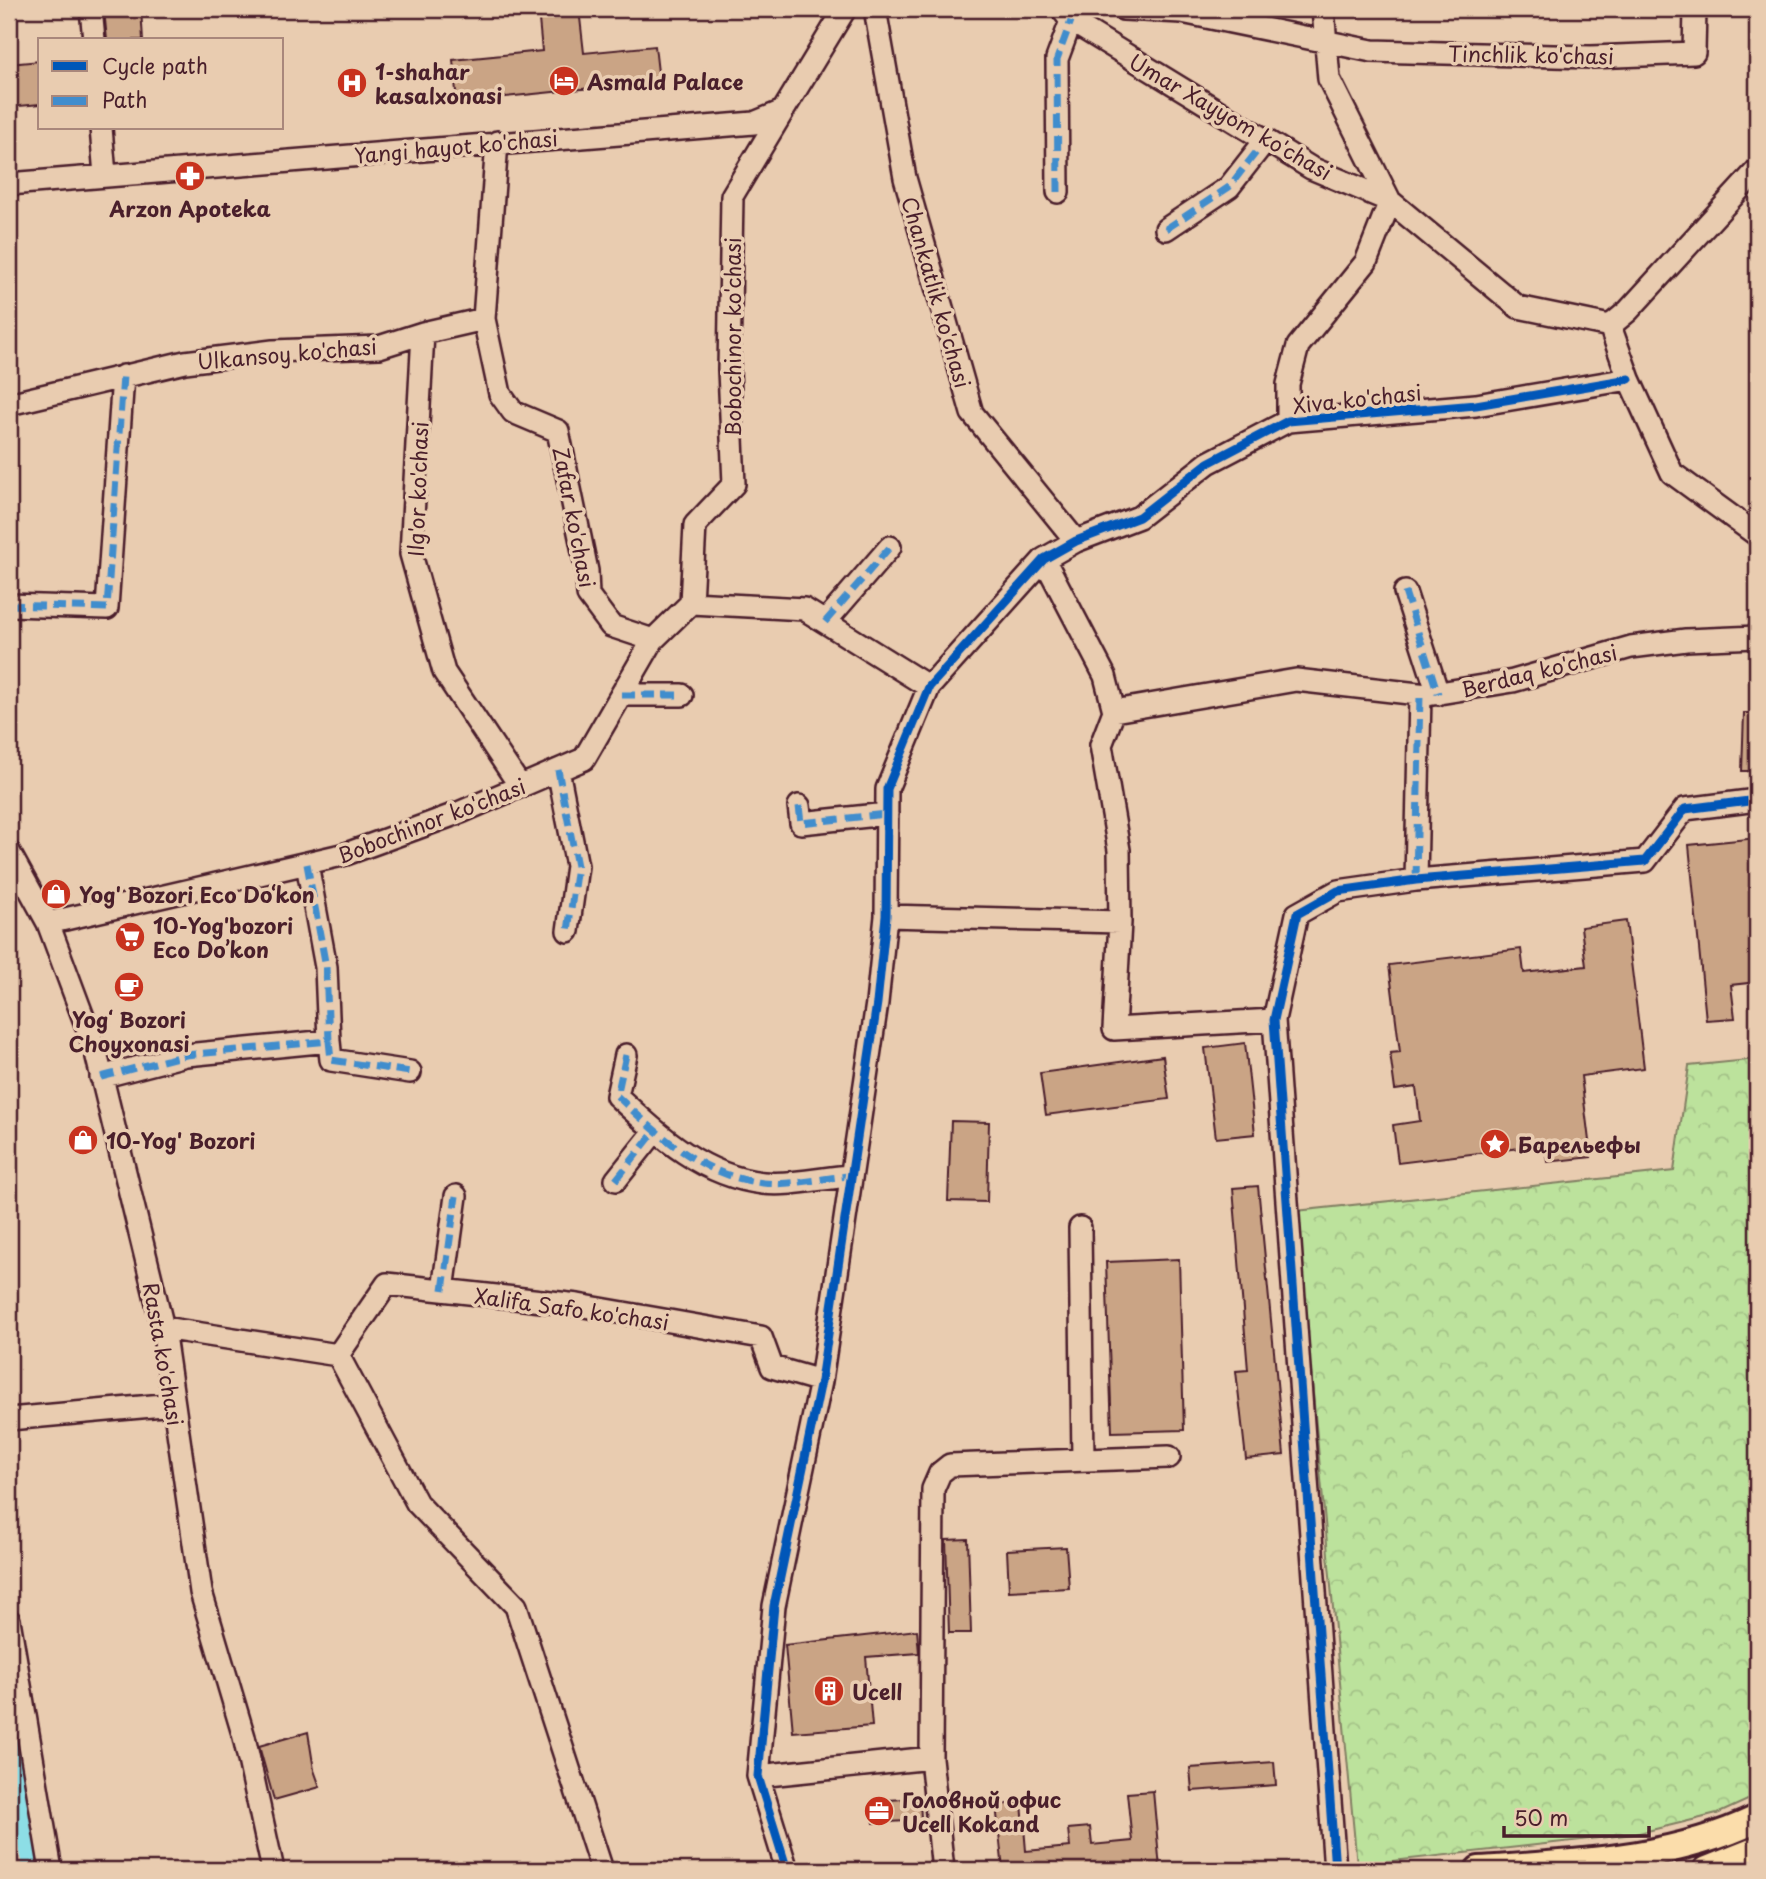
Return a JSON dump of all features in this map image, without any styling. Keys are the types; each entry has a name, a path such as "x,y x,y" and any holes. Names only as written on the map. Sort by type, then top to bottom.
{"main road":[{"path":"1732,1831 1757,1804"},
{"path":"1479,1870 1635,1857 1670,1851 1732,1831 1757,1819"},
{"path":"1707,1870 1757,1850"}],"street":[{"path":"91,9 94,38"},
{"path":"783,111 845,9"},
{"name":"Chankatlik ko'chasi","path":"875,9 905,178 972,412 1076,541"},
{"path":"1123,9 1182,12 1324,41"},
{"path":"1288,421 1288,384 1298,346 1366,262 1390,201 1329,79 1323,9"},
{"name":"Tinchlik ko'chasi","path":"1324,41 1372,51 1591,57 1694,53 1695,9"},
{"path":"1058,192 1057,60 1066,15"},
{"name":"Umar Xayyom ko'chasi","path":"1066,15 1311,168 1390,201 1518,307 1610,326"},
{"name":"Yangi hayot ko'chasi","path":"9,184 754,123 783,111"},
{"name":"Bobochinor ko'chasi","path":"48,923 346,855 584,759 653,640 691,603 695,525 734,484 729,370 732,196 783,111"},
{"path":"101,130 105,176"},
{"path":"1166,229 1229,187 1265,141"},
{"name":"Zafar ko'chasi","path":"497,142 484,319 500,394 513,412 558,431 587,571 588,595 611,626 653,640"},
{"path":"1757,170 1628,311 1610,326 1629,379 1672,472 1757,535"},
{"name":"Ulkansoy ko'chasi","path":"9,404 185,362 247,354 379,347 423,333 484,319"},
{"name":"Ilg'or ko'chasi","path":"423,333 411,554 444,673 520,786"},
{"path":"9,605 107,608 122,376"},
{"name":"Xiva ko'chasi","path":"758,1776 774,1606 821,1381 849,1176 877,1003 886,916 887,789 929,687 1044,559 1076,541 1139,517 1208,463 1288,421 1476,405 1629,379"},
{"path":"825,622 890,547"},
{"path":"1044,559 1105,676 1114,711 1101,745 1119,850 1120,922 1114,1029 1274,1020"},
{"path":"1405,592 1429,694 1416,880"},
{"path":"691,603 804,609 929,687"},
{"name":"Berdaq ko'chasi","path":"1114,711 1296,680 1429,694 1513,681 1631,647 1686,640 1757,637"},
{"path":"621,695 682,695"},
{"path":"558,770 577,866 568,931"},
{"path":"1335,1870 1274,1020 1297,914 1338,891 1416,880 1646,861 1685,809 1757,800"},
{"path":"800,806 801,823 887,814"},
{"name":"Rasta ko'chasi","path":"9,852 48,923 94,1049 163,1328 201,1592 244,1737 274,1870"},
{"path":"307,864 326,967 331,1060 410,1072"},
{"path":"886,916 1120,922"},
{"path":"101,1077 186,1055 329,1041"},
{"path":"626,1055 617,1096 655,1131 700,1165 763,1183 849,1176"},
{"path":"616,1180 655,1131"},
{"path":"443,1290 456,1196"},
{"path":"1080,1228 1083,1460"},
{"name":"Xalifa Safo ko'chasi","path":"338,1355 387,1284 578,1305 761,1337 772,1367 821,1381"},
{"path":"163,1328 338,1355 417,1503 516,1606 602,1870"},
{"path":"9,1419 174,1404"},
{"path":"943,1870 931,1758 933,1489 940,1473 950,1465 1169,1457"},
{"path":"9,1620 51,1870"},
{"path":"787,1870 758,1776 931,1758"}],"green space":[{"path":"1757,1059 1757,1788 1750,1799 1717,1814 1635,1834 1357,1865 1296,1211 1674,1171 1689,1066"}],"building":[{"path":"104,9 141,9 143,38 107,38"},
{"path":"538,9 579,9 584,53 655,46 659,81 457,102 453,60 542,51"},
{"path":"38,61 38,104 9,107 9,64"},
{"path":"1744,713 1757,713 1757,771 1742,771"},
{"path":"1757,838 1757,982 1731,985 1735,1018 1706,1020 1689,845"},
{"path":"1626,921 1644,1068 1581,1076 1591,1157 1547,1162 1545,1145 1398,1163 1393,1125 1420,1121 1416,1087 1395,1090 1390,1053 1400,1052 1389,965 1521,949 1524,973 1586,966 1581,927"},
{"path":"1245,1043 1255,1134 1216,1138 1205,1048"},
{"path":"1163,1056 1169,1099 1046,1115 1040,1073"},
{"path":"951,1121 989,1122 987,1202 948,1201"},
{"path":"1258,1186 1284,1455 1246,1459 1236,1371 1248,1370 1233,1188"},
{"path":"1179,1259 1184,1430 1112,1432 1106,1262"},
{"path":"968,1539 971,1633 949,1633 946,1540"},
{"path":"1066,1547 1069,1588 1009,1591 1007,1550"},
{"name":"Ucell","path":"917,1630 919,1653 866,1657 872,1726 793,1732 785,1645"},
{"path":"308,1732 314,1770 320,1787 274,1800 259,1746"},
{"path":"1274,1762 1276,1785 1192,1791 1190,1768"},
{"path":"1153,1791 1160,1869 1003,1870 996,1805 1022,1803 1026,1851 1070,1847 1068,1829 1090,1827 1092,1845 1132,1841 1127,1793"},
{"path":"920,1798 921,1820 874,1823 872,1801"}],"waterway":[{"path":"9,1731 34,1870"}],"marked path":[{"path":"1058,192 1057,59 1071,21"},
{"path":"1166,229 1229,187 1265,141"},
{"path":"9,605 107,608 123,376"},
{"path":"825,622 890,547"},
{"path":"1405,592 1438,694"},
{"path":"621,695 682,695"},
{"path":"1416,880 1420,695"},
{"path":"558,770 577,866 568,931"},
{"path":"799,806 801,823 887,814"},
{"path":"307,864 326,967 329,1041"},
{"path":"101,1077 186,1055 329,1041 331,1060 410,1072"},
{"path":"626,1055 617,1096 666,1139 701,1163 741,1179 773,1184 849,1176"},
{"path":"616,1180 655,1131"},
{"path":"443,1290 456,1196"}],"cycle path":[{"path":"787,1870 758,1776 774,1606 821,1381 877,1003 886,916 887,789 929,687 1044,559 1076,541 1139,517 1208,463 1288,421 1476,405 1629,379"},
{"path":"1335,1870 1274,1020 1297,914 1338,891 1416,880 1645,861 1685,809 1757,800"}],"place":[{"name":"Asmald Palace","path":"564,81"},
{"name":"1-shahar kasalxonasi","path":"352,83"},
{"name":"Arzon Apoteka","path":"190,176"},
{"name":"Yog' Bozori Eco Do‘kon","path":"56,894"},
{"name":"10-Yog'bozori Eco Do’kon","path":"130,937"},
{"name":"Yogʻ Bozori Choyxonasi","path":"129,987"},
{"name":"10-Yog' Bozori","path":"83,1140"},
{"name":"Барельефы","path":"1495,1144"},
{"name":"Ucell","path":"829,1691"},
{"name":"Головной офис Ucell Kokand","path":"879,1811"}]}
